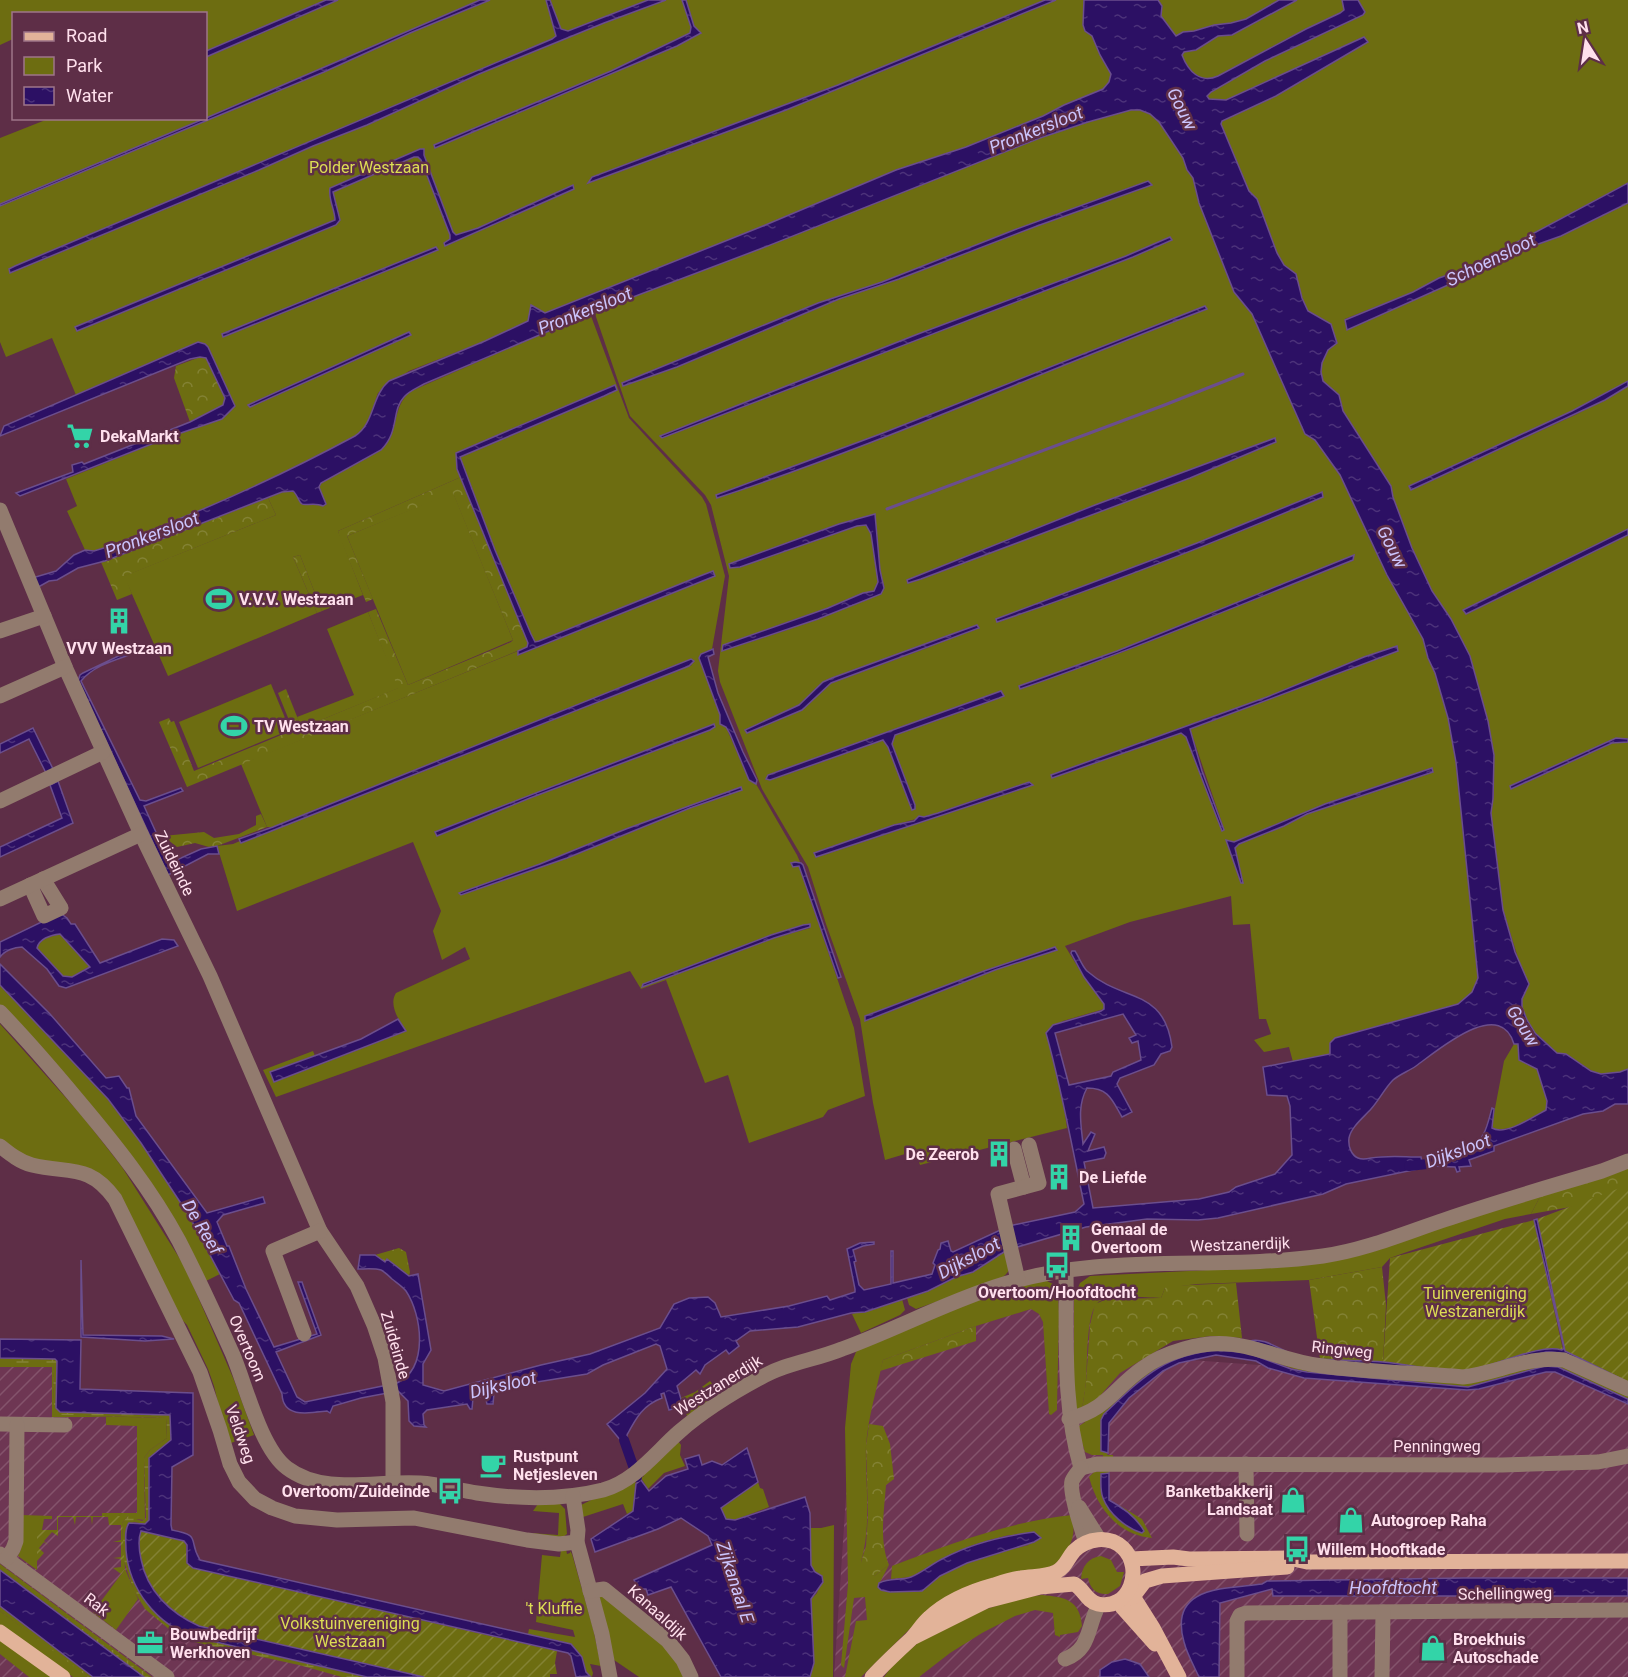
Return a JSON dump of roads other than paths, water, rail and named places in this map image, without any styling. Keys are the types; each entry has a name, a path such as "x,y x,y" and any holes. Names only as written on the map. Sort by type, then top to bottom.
{"main road":[{"path":"875,1674 914,1637 928,1618 968,1594 1019,1578 1052,1574 1062,1569 1076,1549 1109,1540 1121,1546 1132,1562 1131,1595 1179,1677"},
{"path":"1090,1544 1072,1569 1073,1587 1082,1603 1109,1612 1151,1578 1289,1567 1307,1562"},
{"path":"1132,1562 1173,1557 1189,1559 1289,1558 1307,1562 1628,1561"},
{"path":"914,1637 986,1600 1027,1591 1073,1587"},
{"path":"0,1632 63,1677"}],"street":[{"name":"Zuideinde","path":"0,510 65,667 141,834 210,976 320,1231 357,1286 378,1336 393,1402 393,1482"},
{"path":"0,631 44,616"},
{"path":"0,696 65,667"},
{"path":"0,801 103,752"},
{"path":"0,899 141,834"},
{"name":"Overtoom","path":"0,1012 44,1059 150,1192 180,1243 208,1301 235,1359 265,1439 278,1460 296,1474 324,1484 423,1483 480,1494 512,1497 573,1496"},
{"path":"1018,1280 998,1194 1040,1183 1029,1145"},
{"name":"Veldweg","path":"0,1146 31,1165 85,1172 107,1188 120,1209 200,1372 230,1464 239,1482 255,1498 272,1508 295,1516 337,1520 414,1518 527,1540 559,1544 577,1542"},
{"path":"1014,1149 1024,1188"},
{"name":"Westzanerdijk","path":"573,1496 608,1489 635,1473 692,1421 758,1379 788,1365 839,1351 951,1303 1018,1280 1066,1270 1138,1265 1297,1260 1331,1255 1391,1239 1628,1161"},
{"path":"304,1334 273,1251 320,1231"},
{"path":"1066,1270 1067,1395 1069,1419 1081,1468 1073,1479 1072,1486 1076,1502 1087,1517 1090,1544"},
{"name":"Ringweg","path":"1069,1419 1095,1410 1142,1368 1154,1361 1185,1348 1213,1343 1248,1346 1291,1361 1323,1367 1463,1377 1538,1360 1564,1360 1628,1389"},
{"path":"0,1424 65,1425"},
{"name":"Rak","path":"17,1425 15,1544 3,1556 167,1677"},
{"name":"Penningweg","path":"1081,1468 1097,1464 1502,1465 1598,1462 1628,1456"},
{"path":"1246,1464 1247,1534"},
{"path":"573,1496 578,1530 577,1542 602,1634 610,1677"},
{"path":"0,1521 16,1521"},
{"name":"Kanaaldijk","path":"590,1591 604,1589 659,1633 673,1647 692,1677"},
{"path":"1065,1659 1075,1655 1083,1648 1098,1607"},
{"name":"Schellingweg","path":"1237,1677 1237,1621 1240,1615 1246,1613 1628,1610"},
{"path":"1340,1612 1340,1677"},
{"path":"1382,1677 1383,1612"}],"water":[{"path":"326,0 338,0 207,57 207,51"},
{"path":"480,0 490,0 324,72 0,206 0,204 201,120 207,120 207,118"},
{"path":"546,0 550,0 561,29 568,31 648,0 666,0 479,74 367,125 10,273 9,269 15,266 552,39 556,36"},
{"path":"682,0 686,0 694,26 701,33 677,46 435,148 434,145 611,71 690,33 691,27"},
{"path":"1045,0 1056,0 786,110 588,183 592,177 838,85"},
{"path":"1084,0 1158,0 1162,6 1161,16 1176,36 1183,32 1246,19 1279,0 1297,0 1232,35 1218,36 1196,50 1184,52 1182,55 1191,71 1200,77 1212,78 1340,13 1344,10 1342,0 1358,0 1365,12 1363,15 1265,61 1207,96 1209,99 1226,100 1364,37 1368,42 1276,96 1222,121 1221,124 1249,191 1257,199 1277,253 1284,265 1296,274 1308,311 1331,324 1337,343 1328,350 1322,363 1323,381 1339,395 1343,411 1391,486 1412,548 1432,591 1451,619 1470,656 1488,721 1494,755 1491,813 1503,910 1515,952 1529,984 1522,999 1522,1007 1527,1020 1535,1033 1557,1053 1566,1054 1591,1071 1601,1074 1628,1069 1628,1104 1615,1104 1603,1111 1583,1114 1494,1146 1494,1151 1469,1160 1471,1166 1459,1167 1460,1171 1457,1172 1455,1167 1431,1166 1429,1159 1467,1149 1479,1141 1485,1131 1492,1108 1494,1109 1492,1128 1498,1130 1519,1125 1546,1110 1547,1101 1537,1069 1519,1060 1518,1044 1514,1044 1507,1031 1496,1025 1482,1026 1468,1031 1438,1049 1393,1080 1350,1134 1350,1147 1358,1158 1421,1157 1423,1168 1346,1184 1323,1194 1218,1218 1147,1219 1086,1227 1007,1250 973,1272 956,1277 928,1291 865,1312 851,1313 798,1327 750,1331 736,1341 739,1346 729,1354 726,1350 705,1365 700,1374 696,1370 677,1386 683,1406 669,1410 664,1393 661,1394 662,1398 645,1408 627,1435 627,1439 621,1441 607,1424 645,1393 667,1369 660,1346 656,1344 603,1365 587,1374 518,1385 494,1393 493,1404 487,1404 485,1396 473,1398 472,1409 467,1404 427,1410 423,1414 426,1427 414,1426 409,1421 408,1401 398,1391 333,1406 330,1413 327,1411 298,1413 292,1411 284,1402 239,1303 234,1300 188,1214 141,1143 108,1099 0,985 0,964 50,1014 106,1078 119,1076 129,1088 136,1116 207,1213 263,1197 265,1203 223,1215 217,1222 274,1347 317,1334 298,1282 302,1282 321,1335 276,1352 297,1397 305,1402 397,1383 407,1376 414,1366 420,1340 412,1301 404,1289 382,1271 358,1269 360,1255 375,1255 385,1262 387,1259 409,1276 418,1274 431,1350 423,1364 423,1385 444,1391 590,1354 660,1328 674,1304 689,1298 708,1297 715,1303 721,1317 789,1306 827,1296 830,1300 855,1292 847,1249 860,1243 874,1242 874,1244 853,1250 859,1285 864,1290 891,1284 891,1251 893,1251 893,1283 932,1274 935,1265 933,1263 941,1243 948,1241 953,1252 1009,1226 1075,1212 1084,1204 1046,1033 1053,1025 1101,1011 1104,1009 1104,1004 1084,977 1072,951 1075,951 1087,971 1101,981 1151,1005 1160,1014 1168,1028 1172,1047 1170,1051 1161,1054 1154,1065 1120,1078 1117,1084 1132,1112 1122,1117 1109,1096 1100,1090 1087,1088 1081,1108 1083,1144 1091,1132 1095,1134 1088,1151 1104,1147 1106,1153 1104,1158 1084,1162 1093,1208 1199,1199 1229,1192 1236,1187 1275,1174 1292,1155 1290,1106 1287,1096 1267,1095 1263,1067 1330,1054 1330,1043 1335,1038 1458,1004 1472,992 1478,978 1456,762 1448,718 1423,639 1387,575 1340,475 1315,440 1305,434 1252,314 1234,292 1199,203 1193,178 1183,158 1159,122 1150,114 1140,110 1131,110 1088,122 1040,138 596,311 424,384 408,393 400,403 391,436 381,450 321,483 319,487 326,504 323,506 303,504 293,491 282,492 105,561 78,568 33,590 32,578 56,571 74,555 85,550 94,551 107,547 202,510 355,436 366,424 379,394 389,381 528,321 531,305 545,313 896,170 966,147 1103,89 1109,82 1111,74 1092,36 1085,31 1083,25","holes":["1123,1014 1136,1035 1129,1038 1132,1043 1138,1041 1141,1060 1113,1072 1111,1076 1069,1085 1055,1033"]},
{"path":"424,149 424,155 456,235 478,228 573,185 574,189 445,246 444,243 450,239 450,235 421,160 414,157 333,192 340,220 336,225 77,331 75,327 335,220 330,188"},
{"path":"1148,181 1152,185 839,299 677,367 623,386 622,383 818,303 882,282"},
{"name":"Schoensloot","path":"1628,183 1628,203 1561,236 1513,253 1466,277 1347,330 1345,320 1413,292 1439,278 1470,267"},
{"path":"1170,237 1172,240 1133,257 662,438 660,436 918,334 1126,256"},
{"path":"436,247 438,250 223,337 222,334"},
{"path":"1205,306 1207,309 841,454 717,498 716,495 883,433"},
{"path":"409,332 411,335 250,407 248,405"},
{"path":"198,342 208,347 235,406 222,419 172,436 20,496 16,493 73,472 72,465 82,462 84,464 190,422 223,405 225,398 206,358 200,357 190,359 0,436 4,426"},
{"path":"1628,381 1628,386 1605,400 1411,490 1409,486 1572,411"},
{"path":"615,385 617,390 460,457 495,550 535,642 713,571 715,576 518,655 518,651 527,647 528,643 457,469 456,453"},
{"path":"1275,438 1276,442 1190,478 908,583 907,580 1095,505"},
{"path":"1322,492 1323,497 1202,547 997,622 996,619 1197,543"},
{"path":"875,514 884,588 881,594 818,619 722,651 723,645 828,608 863,593 874,591 878,582 871,534 866,525 857,526 740,567 730,568 729,564 839,524"},
{"path":"1628,529 1628,535 1466,614 1463,610"},
{"path":"1354,555 1353,560 1146,643 1020,689 1019,686 1117,651"},
{"path":"977,625 979,628 831,683 802,710 747,733 745,730 799,705 823,682"},
{"path":"1397,646 1398,651 1190,729 1202,771 1224,830 1222,831 1186,737 1181,733 1052,778 1051,775 1267,697 1364,657"},
{"path":"133,649 132,654 98,667 81,681 140,800 146,801 181,788 183,791 144,806 170,863 201,849 217,846 219,854 208,854 168,875 78,681 83,673"},
{"path":"713,649 714,654 708,657 718,693 757,780 756,784 749,780 730,734 726,727 720,724 720,715 699,658 701,654"},
{"path":"691,659 694,661 689,666 241,843 239,839 273,827"},
{"path":"1001,691 1004,696 895,735 892,744 915,809 912,810 888,747 883,740 770,780 766,779 768,775"},
{"path":"714,724 715,727 710,730 437,836 435,832"},
{"path":"33,728 54,771 47,775 29,739 0,753 0,744"},
{"path":"1616,738 1628,739 1628,742 1612,743 1511,789 1510,786"},
{"path":"1432,768 1433,772 1307,814 1239,844 1235,848 1243,883 1241,883 1226,840 1234,842 1325,804"},
{"path":"58,781 73,823 0,857 0,847 62,818 50,785"},
{"path":"1029,782 1033,785 816,857 814,853 894,825 914,821 919,816 938,813"},
{"path":"741,787 742,790 690,808 567,858 461,895 459,893 540,864 626,829"},
{"path":"791,863 803,865 841,977 838,978 799,866 793,867"},
{"path":"60,913 71,924 75,924 100,963 162,939 174,940 178,946 66,988 59,986 47,969 22,947 10,950 0,957 0,942","holes":["60,934 90,967 72,977 63,976 37,948 38,945 46,938"]},
{"path":"810,924 810,927 642,987 643,984 771,935"},
{"path":"1055,947 1057,950 995,970 865,1021 865,1016"},
{"path":"398,1019 406,1031 274,1082 270,1072 361,1039"},
{"path":"1537,1219 1565,1351 1628,1384 1577,1358 1556,1352 1546,1352 1462,1373 1306,1360 1250,1341 1269,1343 1301,1357 1383,1362 1460,1371 1472,1370 1539,1350 1562,1350 1564,1348 1534,1220"},
{"path":"81,1260 83,1335 162,1336 174,1339 145,1341 81,1337"},
{"path":"0,1339 81,1340 80,1389 193,1393 193,1455 172,1467 171,1525 172,1530 188,1534 193,1539 200,1560 571,1644 582,1657 586,1672 590,1676 576,1677 571,1656 568,1653 193,1568 187,1563 187,1545 184,1541 141,1531 139,1541 144,1571 154,1591 169,1608 188,1621 199,1626 424,1677 367,1677 194,1637 180,1631 157,1614 139,1591 128,1564 126,1550 126,1532 129,1523 145,1524 149,1520 149,1458 171,1440 170,1415 60,1412 56,1408 57,1361 55,1359 0,1358"},
{"path":"1219,1350 1248,1353 1291,1369 1307,1372 1468,1387 1545,1366 1558,1367 1628,1399 1628,1404 1555,1372 1546,1372 1467,1390 1304,1378 1268,1368 1256,1361 1216,1355 1179,1363 1163,1371 1129,1398 1109,1423 1108,1453 1101,1451 1101,1420 1104,1414 1130,1389 1168,1363 1200,1352"},
{"name":"Zijkanaal E","path":"747,1448 758,1482 721,1508 726,1519 735,1520 805,1497 810,1513 811,1565 815,1572 822,1576 823,1582 811,1599 814,1663 810,1677 721,1677 671,1587 648,1595 646,1589 638,1589 634,1580 712,1545 708,1536 681,1518 595,1552 591,1539 633,1511 636,1484 641,1480 649,1491 666,1476 688,1469 685,1459 699,1455 702,1465 712,1461 722,1465"},
{"path":"1109,1473 1109,1500 1133,1517 1144,1531 1142,1533 1130,1528 1109,1510 1101,1492 1101,1474"},
{"path":"1034,1532 1041,1538 967,1563 940,1576 922,1591 890,1592 878,1587 883,1581 911,1577 944,1558 977,1544"},
{"path":"0,1570 144,1677 93,1677 0,1606"},
{"name":"Hoofdtocht","path":"1628,1578 1628,1596 1273,1596 1272,1589 1220,1603 1219,1677 1199,1677 1184,1642 1181,1624 1184,1610 1192,1600 1216,1590 1262,1584 1267,1581"},
{"path":"1125,1659 1140,1664 1149,1677 1100,1677 1100,1670 1112,1662"}],"waterway":[{"path":"887,509 1243,374"},
{"name":"Dijksloot","path":"1409,1166 1427,1164 1443,1158"},
{"path":"624,1440 637,1477"}],"place":[{"name":"DekaMarkt","path":"80,436"},
{"name":"V.V.V. Westzaan","path":"219,599"},
{"name":"VVV Westzaan","path":"119,621"},
{"name":"TV Westzaan","path":"234,726"},
{"name":"De Zeerob","path":"999,1154"},
{"name":"De Liefde","path":"1059,1177"},
{"name":"Gemaal de Overtoom","path":"1071,1238"},
{"name":"Overtoom/Hoofdtocht","path":"1057,1265"},
{"name":"Rustpunt Netjesleven","path":"493,1465"},
{"name":"Overtoom/Zuideinde","path":"450,1491"},
{"name":"Banketbakkerij Landsaat","path":"1293,1500"},
{"name":"Autogroep Raha","path":"1351,1520"},
{"name":"Willem Hooftkade","path":"1297,1549"},
{"name":"Bouwbedrijf Werkhoven","path":"150,1643"},
{"name":"Broekhuis Autoschade","path":"1433,1648"}],"water label":[{"name":"Gouw","path":"1182,109"},
{"name":"Pronkersloot","path":"1036,130"},
{"name":"Pronkersloot","path":"585,311"},
{"name":"Pronkersloot","path":"152,535"},
{"name":"Gouw","path":"1392,547"},
{"name":"Gouw","path":"1523,1026"},
{"name":"De Reef","path":"202,1227"}],"park label":[{"name":"Polder Westzaan","path":"369,167"},
{"name":"Tuinvereniging Westzanerdijk","path":"1475,1302"},
{"name":"'t Kluffie","path":"554,1608"},
{"name":"Volkstuinvereniging Westzaan","path":"350,1632"}]}
